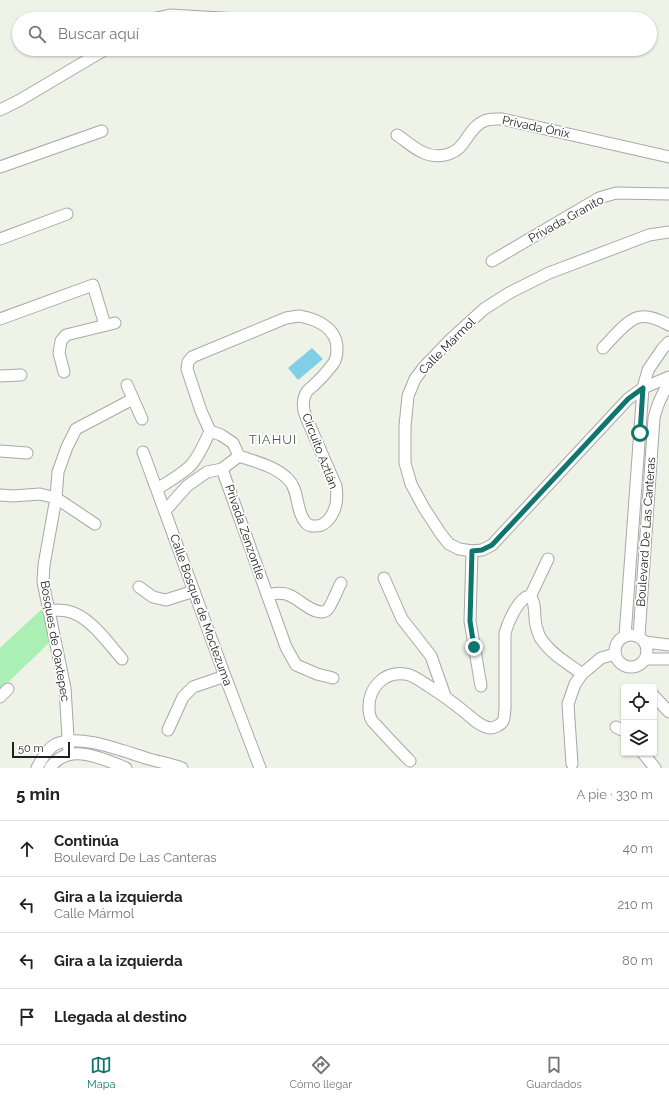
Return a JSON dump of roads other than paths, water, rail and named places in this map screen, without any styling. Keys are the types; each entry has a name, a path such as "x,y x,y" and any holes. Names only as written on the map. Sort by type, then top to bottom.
{"street":[{"path":"0,110 94,56"},
{"name":"Privada Ónix","path":"397,135 421,152 436,156 448,154 459,148 476,126 484,121 502,119 669,157"},
{"path":"0,167 102,131"},
{"name":"Privada Granito","path":"492,261 599,198 616,194 669,194"},
{"path":"0,239 67,214"},
{"name":"Calle Mármol","path":"472,551 459,549 449,544 432,521 411,484 405,463 404,426 408,396 415,379 424,367 451,339 484,309 508,293 549,273 649,235 669,232"},
{"path":"0,319 93,285 110,324 66,335 61,341 59,353 64,372"},
{"name":"Circuito Aztlán","path":"210,431 201,411 187,369 188,362 192,358 286,318 299,316 311,318 326,327 334,334 337,344 335,362 319,381 306,393 304,410 336,486 336,505 332,515 324,524 318,527 307,524 300,514 296,491 290,480 268,465 239,456"},
{"path":"603,348 628,322 637,317 649,317 669,325"},
{"path":"643,388 648,370 669,342"},
{"path":"0,376 21,374"},
{"path":"481,686 470,621 472,551 482,550 492,545 628,399 643,388 669,377"},
{"name":"Boulevard De Las Canteras","path":"642,639 654,418 656,408 669,383"},
{"path":"127,385 142,419"},
{"name":"Boulevard De Las Canteras","path":"625,636 643,388"},
{"name":"Bosques de Oaxtepec","path":"69,754 65,688 43,582 44,565 56,498 58,472 67,447 76,429 133,399"},
{"path":"157,488 173,480 190,466 210,431 221,434 233,442 239,456 222,469 207,472 187,486 165,511"},
{"path":"0,451 27,453"},
{"name":"Calle Bosque de Moctezuma","path":"143,452 260,768"},
{"name":"Privada Zenzontle","path":"222,469 286,648 296,665 317,674 333,678"},
{"path":"0,495 13,496 40,494 56,498 95,524"},
{"path":"410,761 374,724 369,715 370,695 375,687 380,681 388,676 406,674 414,677 445,696 480,724 489,728 494,728 500,725 503,722 505,709 505,633 508,624 520,603 526,597 530,597 548,560"},
{"path":"384,578 402,619 431,656 445,696"},
{"name":"Privada Zenzontle","path":"267,595 278,593 290,596 310,609 320,612 327,610 341,583"},
{"path":"139,587 153,597 166,600 194,591"},
{"path":"530,597 534,602 536,626 542,640 552,652 582,674"},
{"path":"48,610 67,611 80,615 90,623 122,659"},
{"path":"642,639 647,647 648,653 646,659 640,665 633,668 621,664 615,654 615,648 616,643 625,636 632,634 642,639 669,645"},
{"path":"572,764 568,704 575,684 582,674 601,658 615,654"},
{"path":"646,659 669,659"},
{"path":"168,730 183,697 193,687 225,676"},
{"path":"657,699 669,712"},
{"path":"37,768 44,756 55,744 82,740 102,745 150,764 181,768"},
{"path":"50,768 54,762 69,754 81,754 100,758 126,768"},
{"path":"645,756 655,768"}],"district":[{"name":"TIAHUI","path":"273,439"}]}
